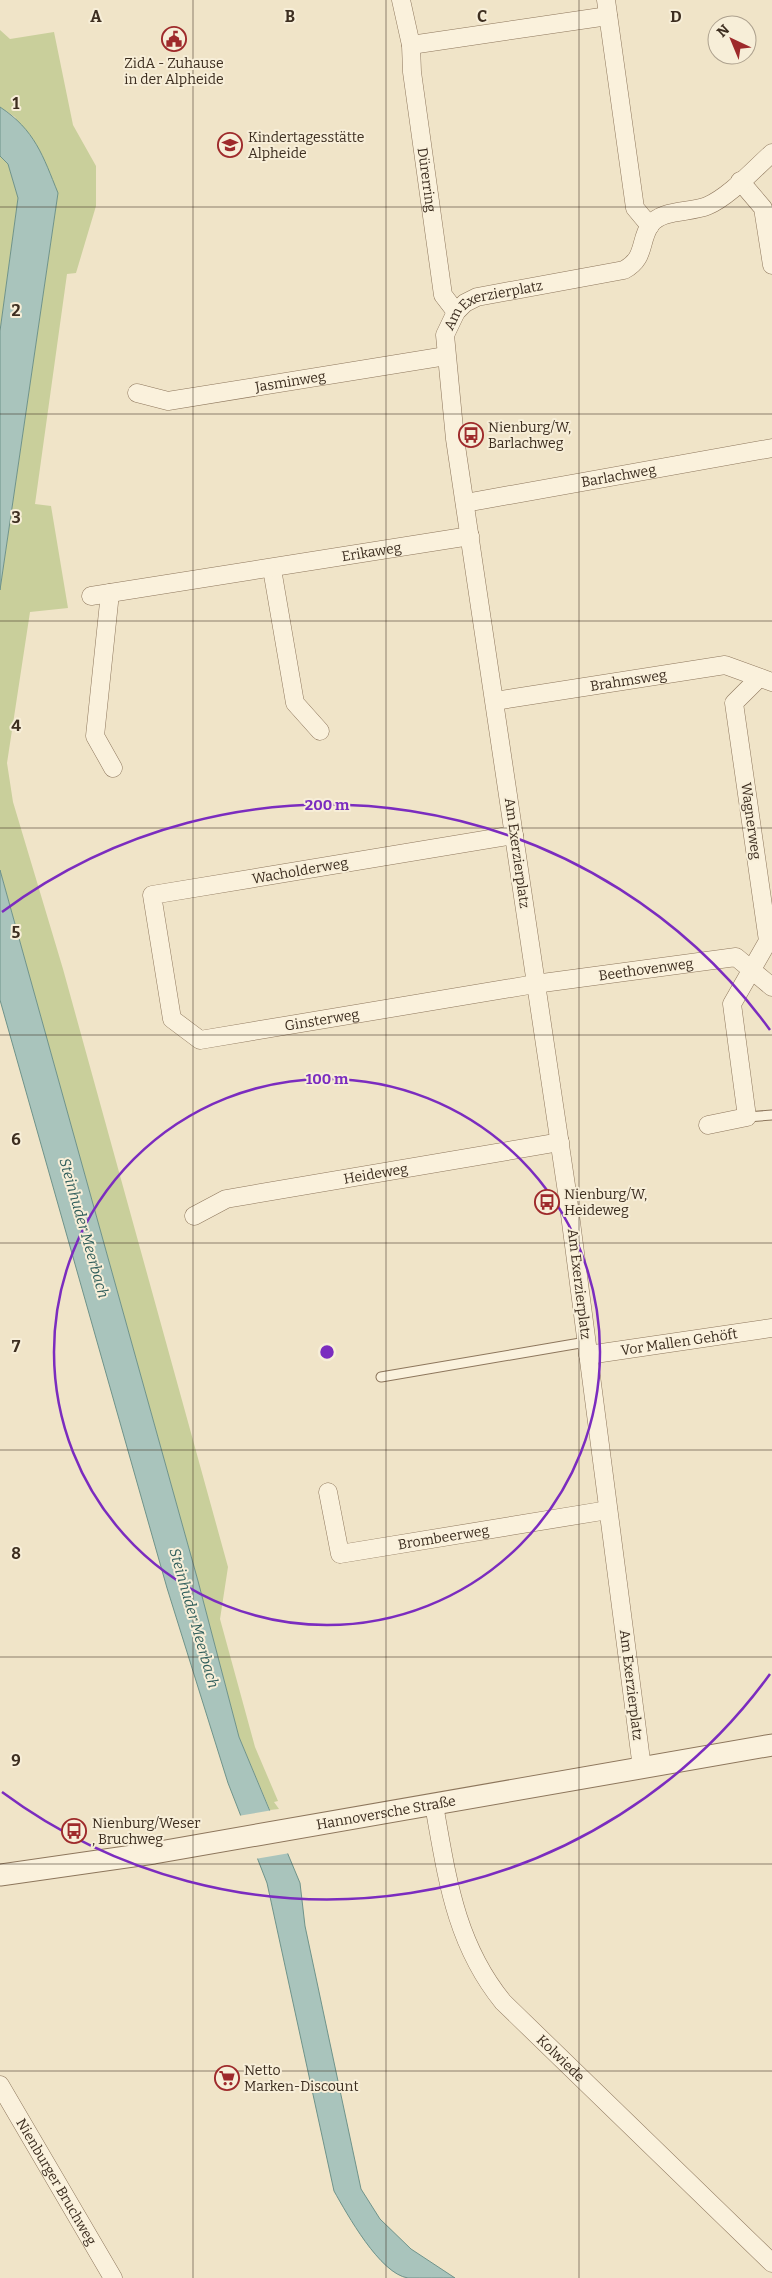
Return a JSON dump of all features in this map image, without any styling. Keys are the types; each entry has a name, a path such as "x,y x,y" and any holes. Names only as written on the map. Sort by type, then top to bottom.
{"street":[{"name":"Dürerring","path":"401,0 411,45 412,72 443,295 456,312"},
{"path":"411,45 607,8 635,208 650,226 658,218 707,206 718,200 772,153"},
{"path":"740,182 763,208 772,265"},
{"name":"Am Exerzierplatz","path":"642,1768 560,1142 455,440 445,336 456,312 477,297 624,270 639,256 650,226"},
{"name":"Jasminweg","path":"137,393 168,401 446,356"},
{"name":"Barlachweg","path":"465,503 772,448"},
{"name":"Erikaweg","path":"91,596 272,569 470,536"},
{"path":"272,569 295,703 320,731"},
{"path":"110,593 95,736 113,768"},
{"name":"Brahmsweg","path":"495,701 724,665 766,680"},
{"name":"Wagnerweg","path":"752,970 768,941 734,703 766,680"},
{"name":"Wacholderweg","path":"163,963 152,896 514,834"},
{"name":"Beethovenweg","path":"535,984 736,957 772,988"},
{"name":"Ginsterweg","path":"163,963 172,1019 200,1040 535,984"},
{"path":"708,1125 747,1117 732,1004 752,970"},
{"name":"Heideweg","path":"194,1216 226,1199 560,1142"},
{"name":"Vor Mallen Gehöft","path":"587,1348 772,1328"},
{"name":"Brombeerweg","path":"328,1492 340,1554 608,1510"},
{"name":"Hannoversche Straße","path":"0,1875 154,1853 243,1836 772,1746"},
{"name":"Kolwiede","path":"434,1805 456,1914 468,1946 487,1982 503,2002 768,2253"},
{"name":"Nienburger Bruchweg","path":"0,2085 113,2278"}],"lane":[{"path":"747,1117 772,1115"},
{"path":"381,1377 587,1348"}],"green space":[{"path":"0,30 10,39 54,32 73,125 96,166 96,206 76,273 67,274 35,504 51,506 68,608 30,612 7,763 13,802 63,969 228,1567 220,1619 255,1747 278,1801 274,1802 279,1809 270,1810 239,1737 198,1581 0,870 0,590 58,193 15,117 0,107"},
{"path":"0,156 8,164 18,198 0,331"}],"water":[{"path":"0,107 22,125 30,135 42,156 58,193 0,590 0,331 18,198 8,164 0,156"},
{"name":"Steinhuder Meerbach","path":"0,870 198,1581 239,1737 300,1883 305,1926 361,2189 380,2219 411,2249 455,2278 408,2278 397,2274 386,2266 365,2242 334,2191 267,1883 228,1783 167,1588 0,1000"}],"pier":[{"path":"273,1810 290,1853 255,1859 238,1816"}],"place":[{"name":"ZidA - Zuhause in der Alpheide","path":"174,39"},
{"name":"Kindertagesstätte Alpheide","path":"230,145"},
{"name":"Nienburg/W, Barlachweg","path":"471,435"},
{"name":"Nienburg/W, Heideweg","path":"547,1202"},
{"name":"Nienburg/Weser , Bruchweg","path":"74,1831"},
{"name":"Netto Marken-Discount","path":"227,2078"}]}
